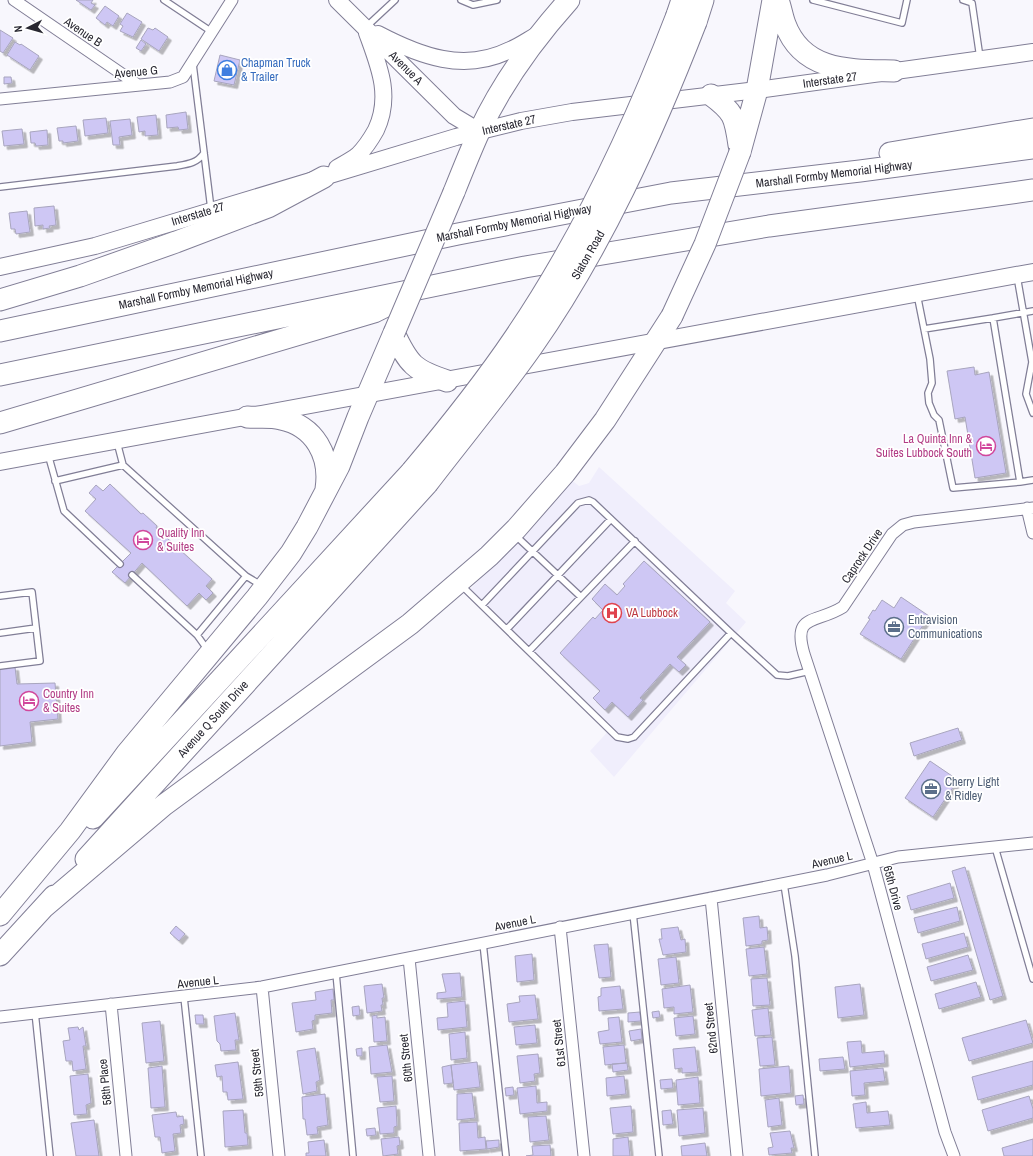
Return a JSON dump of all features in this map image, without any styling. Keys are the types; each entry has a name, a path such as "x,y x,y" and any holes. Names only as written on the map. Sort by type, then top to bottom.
{"highway":[{"path":"0,916 70,831 127,753 265,588 291,553 326,493 339,466 479,131 513,72 569,0"},
{"name":"Slaton Road","path":"420,478 532,347 601,234 653,126 685,12 703,0"},
{"path":"44,908 164,805 410,624 459,583 512,533 565,473 605,420 657,343 672,316 705,244 740,152 757,90 773,0"},
{"path":"778,0 785,25 794,39 817,61 847,70 894,71"},
{"path":"711,95 726,106 736,120 740,152"},
{"path":"671,193 822,162 1033,129"},
{"name":"Marshall Formby Memorial Highway","path":"0,331 458,234 671,193 860,171 1033,148"},
{"path":"0,300 80,276 176,242 268,207 324,178"},
{"path":"0,375 525,267 769,226 1033,190"},
{"path":"0,424 374,312 424,287"},
{"path":"394,333 412,364 423,373 447,381"},
{"path":"247,417 279,418 290,421 311,434 323,451 326,461 328,480 326,493"},
{"name":"Avenue Q South Drive","path":"0,955 44,908 93,850 420,478"},
{"name":"Avenue Q South Drive","path":"0,916 156,751 420,478"}],"main road":[{"name":"Avenue A","path":"343,2 454,116 479,131"},
{"path":"366,27 414,52 432,58 460,61 478,60 510,51 544,31"},
{"path":"324,178 358,154 371,139 383,111 385,96 383,83 366,27"},
{"name":"Interstate 27","path":"0,267 95,246 211,210 324,178 479,131 572,112 757,90 1033,52"},
{"path":"0,462 657,343 1033,272"}],"street":[{"name":"Avenue B","path":"14,0 138,85"},
{"name":"Avenue G","path":"0,99 170,82 183,77 232,0"},
{"path":"1030,508 1033,533"},
{"name":"Caprock Drive","path":"800,630 804,624 833,614 843,607 892,534 903,525 914,522 1030,508"},
{"name":"65th Drive","path":"800,630 800,639 810,672 873,864 945,1132 954,1156"},
{"name":"Avenue L","path":"0,1017 262,988 560,927 784,884 898,857 1033,843"},
{"name":"62nd Street","path":"711,898 737,1156"},
{"name":"61st Street","path":"560,927 584,1156"},
{"name":"60th Street","path":"409,958 429,1156"},
{"name":"59th Street","path":"262,988 279,1156"},
{"name":"58th Place","path":"111,1004 126,1156"}],"lane":[{"path":"164,0 212,32"},
{"path":"366,27 395,0"},
{"path":"461,0 473,5 497,0"},
{"path":"813,0 902,23 907,0"},
{"path":"963,0 973,1 980,59"},
{"path":"193,62 211,210"},
{"path":"0,186 177,166 193,163 199,160 204,153"},
{"path":"1017,275 1032,362 1026,394 1033,413"},
{"path":"917,294 930,359 932,383 928,393 929,403 934,415 939,420 953,488 1033,480"},
{"path":"924,329 1033,311"},
{"path":"993,318 1020,482"},
{"path":"117,442 123,465 246,576 265,588"},
{"path":"48,454 64,511 120,564"},
{"path":"55,481 123,465"},
{"path":"482,605 578,503 589,500 612,519 777,675 788,676 810,672"},
{"path":"507,629 612,519"},
{"path":"512,533 581,597"},
{"path":"529,651 635,542"},
{"path":"132,575 197,635 210,654"},
{"path":"197,635 246,576"},
{"path":"459,583 617,736 628,738 634,737 732,632"},
{"path":"0,596 32,592 40,661 0,666"},
{"path":"0,633 36,628"},
{"path":"996,847 1033,979"},
{"path":"784,884 795,956 815,1156"},
{"path":"633,913 659,1156"},
{"path":"484,943 506,1156"},
{"path":"336,973 353,1156"},
{"path":"184,997 201,1156"},
{"path":"35,1012 50,1156"}],"shaded area":[{"name":"VA Lubbock","path":"599,467 735,591 726,603 746,622 614,777 590,751 612,727 467,593 569,478 579,486 589,483"}],"building":[{"path":"76,0 93,0 91,3 95,5 91,10"},
{"path":"105,6 119,16 113,26 107,22 105,25 96,18"},
{"path":"127,13 142,22 133,37 120,31 123,26 120,24"},
{"path":"148,28 153,30 155,28 168,37 159,51 141,39"},
{"path":"0,30 13,38 3,53 0,51"},
{"path":"141,40 146,44 141,51 136,48"},
{"path":"15,42 20,45 21,44 39,56 30,70 7,55"},
{"name":"Chapman Truck & Trailer","path":"220,55 240,60 234,85 214,81"},
{"path":"4,77 11,77 12,83 4,84"},
{"path":"186,112 188,129 179,130 178,127 167,128 166,115"},
{"path":"156,115 158,135 145,136 145,131 139,132 137,117"},
{"path":"106,118 108,133 85,136 83,120"},
{"path":"130,119 132,135 119,137 120,145 113,145 110,121"},
{"path":"76,126 78,141 63,143 63,141 59,141 57,128"},
{"path":"22,129 24,144 4,146 2,131"},
{"path":"47,130 48,145 36,146 35,143 31,143 30,132"},
{"path":"54,206 56,225 43,229 43,225 35,226 34,208"},
{"path":"27,211 30,232 16,234 15,229 11,229 9,213"},
{"name":"La Quinta Inn & Suites Lubbock South","path":"974,367 975,375 989,372 1006,473 975,478 965,417 955,419 947,371"},
{"name":"Quality Inn & Suites","path":"110,484 141,514 143,513 157,526 156,528 212,579 206,586 213,593 206,600 199,593 187,606 142,563 125,583 112,572 131,553 85,511 96,499 89,493 96,485 103,491"},
{"path":"644,561 710,622 677,657 686,665 679,672 670,664 640,698 643,700 628,717 612,702 605,710 593,698 600,691 560,653 593,617 595,619 603,610 592,599 605,584 617,595 625,586 623,584"},
{"name":"Entravision Communications","path":"901,597 929,616 901,659 860,634 870,619 868,618 873,610 875,611 882,600 894,608"},
{"name":"Country Inn & Suites","path":"15,667 17,684 55,683 58,719 30,722 32,742 0,746 0,669"},
{"path":"958,728 962,740 914,756 910,743"},
{"name":"Cherry Light & Ridley","path":"930,761 958,780 933,817 905,798"},
{"path":"965,867 1003,996 990,1000 952,871"},
{"path":"950,883 954,898 911,910 907,896"},
{"path":"957,907 960,921 918,933 914,918"},
{"path":"759,916 760,928 767,927 768,940 762,941 762,944 746,946 743,918"},
{"path":"176,926 185,934 179,941 170,933"},
{"path":"678,927 681,940 685,939 686,952 663,955 659,939 662,939 661,929"},
{"path":"964,933 968,947 926,959 922,944"},
{"path":"608,944 611,977 599,978 594,945"},
{"path":"764,947 767,974 749,976 746,949"},
{"path":"532,954 534,980 517,982 515,956"},
{"path":"968,955 973,970 931,981 927,967"},
{"path":"676,957 679,983 661,985 658,959"},
{"path":"460,973 462,997 437,999 437,993 446,992 442,974"},
{"path":"767,978 770,1005 753,1006 751,979"},
{"path":"976,982 981,997 939,1009 935,994"},
{"path":"382,984 384,998 382,998 382,1011 367,1013 364,986"},
{"path":"860,984 864,1015 838,1018 835,987"},
{"path":"690,985 693,1012 674,1014 674,1007 664,1008 662,989"},
{"path":"620,986 623,1009 599,1011 598,997 601,996 601,988"},
{"path":"333,989 334,1000 331,1000 332,1013 315,1015 315,1020 312,1021 313,1029 296,1032 292,1003 316,1000 315,992"},
{"path":"535,995 538,1019 509,1022 507,1004 520,1002 519,996"},
{"path":"465,1001 467,1027 438,1030 437,1018 448,1017 447,1003"},
{"path":"359,1006 360,1015 353,1016 352,1007"},
{"path":"768,1008 771,1035 755,1036 752,1010"},
{"path":"659,1011 660,1017 653,1018 652,1012"},
{"path":"640,1012 641,1021 628,1022 628,1013"},
{"path":"235,1013 239,1040 235,1040 236,1050 221,1051 220,1044 217,1041 214,1016"},
{"path":"195,1015 203,1015 204,1024 196,1024"},
{"path":"377,1015 377,1018 385,1017 387,1041 374,1042 372,1016"},
{"path":"693,1016 695,1034 676,1036 674,1018"},
{"path":"619,1017 622,1042 600,1044 598,1032 609,1030 608,1018"},
{"path":"1026,1020 1033,1043 969,1061 962,1038"},
{"path":"160,1021 164,1061 146,1063 142,1023"},
{"path":"535,1025 537,1043 516,1045 514,1027"},
{"path":"78,1027 79,1030 83,1027 86,1046 83,1046 86,1069 73,1071 72,1061 66,1061 63,1041 70,1040 68,1028"},
{"path":"641,1029 642,1039 631,1041 629,1031"},
{"path":"465,1032 467,1058 451,1060 449,1034"},
{"path":"772,1037 775,1065 760,1066 757,1038"},
{"path":"861,1041 862,1053 884,1051 885,1063 850,1067 847,1042"},
{"path":"387,1045 392,1072 371,1074 369,1047"},
{"path":"624,1045 626,1063 605,1065 603,1047"},
{"path":"695,1047 698,1072 682,1073 682,1068 675,1069 673,1049"},
{"path":"315,1048 320,1080 316,1082 317,1091 303,1094 297,1051"},
{"path":"362,1048 362,1056 357,1056 356,1049"},
{"path":"538,1054 540,1073 534,1074 535,1081 520,1083 517,1056"},
{"path":"843,1057 845,1069 820,1071 819,1059"},
{"path":"1033,1061 1033,1085 978,1100 972,1077"},
{"path":"238,1062 243,1099 228,1100 227,1092 223,1092 222,1076 217,1077 215,1065"},
{"path":"477,1062 480,1087 454,1090 451,1065"},
{"path":"627,1063 628,1070 613,1072 612,1064"},
{"path":"451,1065 453,1083 444,1084 442,1067"},
{"path":"162,1066 165,1107 151,1108 148,1068"},
{"path":"789,1066 791,1093 761,1096 759,1069"},
{"path":"883,1068 885,1081 864,1083 865,1095 852,1096 850,1071"},
{"path":"88,1074 91,1103 86,1105 87,1114 74,1115 70,1076"},
{"path":"392,1076 394,1101 380,1102 377,1077"},
{"path":"624,1076 626,1094 607,1096 606,1078"},
{"path":"698,1077 700,1103 678,1105 676,1080"},
{"path":"672,1079 673,1088 661,1089 660,1080"},
{"path":"536,1086 537,1103 547,1102 547,1111 520,1114 517,1088"},
{"path":"513,1087 514,1095 506,1096 505,1088"},
{"path":"472,1093 475,1118 457,1120 457,1094"},
{"path":"325,1094 328,1125 317,1127 318,1134 307,1135 305,1119 303,1119 302,1097"},
{"path":"803,1095 804,1104 796,1105 795,1096"},
{"path":"1029,1096 1033,1109 1033,1118 988,1131 982,1110"},
{"path":"779,1098 782,1125 768,1127 765,1100"},
{"path":"866,1102 867,1113 888,1111 890,1125 856,1128 853,1104"},
{"path":"396,1106 397,1126 394,1127 394,1133 380,1134 377,1108"},
{"path":"631,1106 633,1132 613,1134 610,1108"},
{"path":"703,1108 705,1133 679,1136 677,1110"},
{"path":"243,1110 245,1133 247,1133 248,1145 225,1147 223,1111"},
{"path":"671,1110 673,1124 663,1125 662,1111"},
{"path":"176,1112 177,1117 183,1116 184,1124 180,1125 181,1133 173,1134 175,1151 162,1153 160,1137 155,1137 152,1115"},
{"path":"546,1116 549,1140 530,1142 528,1117"},
{"path":"94,1120 99,1156 76,1156 71,1123"},
{"path":"477,1122 478,1138 485,1137 486,1149 460,1151 459,1123"},
{"path":"375,1128 376,1135 367,1136 366,1129"},
{"path":"790,1131 794,1148 791,1148 792,1153 769,1155 768,1148 773,1147 770,1133"},
{"path":"399,1137 400,1145 397,1146 398,1154 383,1156 381,1139"},
{"path":"628,1137 630,1156 613,1156 613,1139"},
{"path":"1033,1139 1033,1156 1004,1156 1002,1148"},
{"path":"324,1140 326,1156 306,1156 306,1153 309,1153 308,1142"},
{"path":"499,1140 499,1147 487,1149 486,1141"},
{"path":"705,1143 707,1156 682,1156 681,1146"},
{"path":"550,1145 551,1156 526,1156 533,1155 532,1146"}],"place":[{"name":"Chapman Truck & Trailer","path":"227,70"},
{"name":"La Quinta Inn & Suites Lubbock South","path":"986,446"},
{"name":"Quality Inn & Suites","path":"143,540"},
{"name":"VA Lubbock","path":"612,613"},
{"name":"Entravision Communications","path":"894,627"},
{"name":"Country Inn & Suites","path":"29,701"},
{"name":"Cherry Light & Ridley","path":"931,789"}]}
